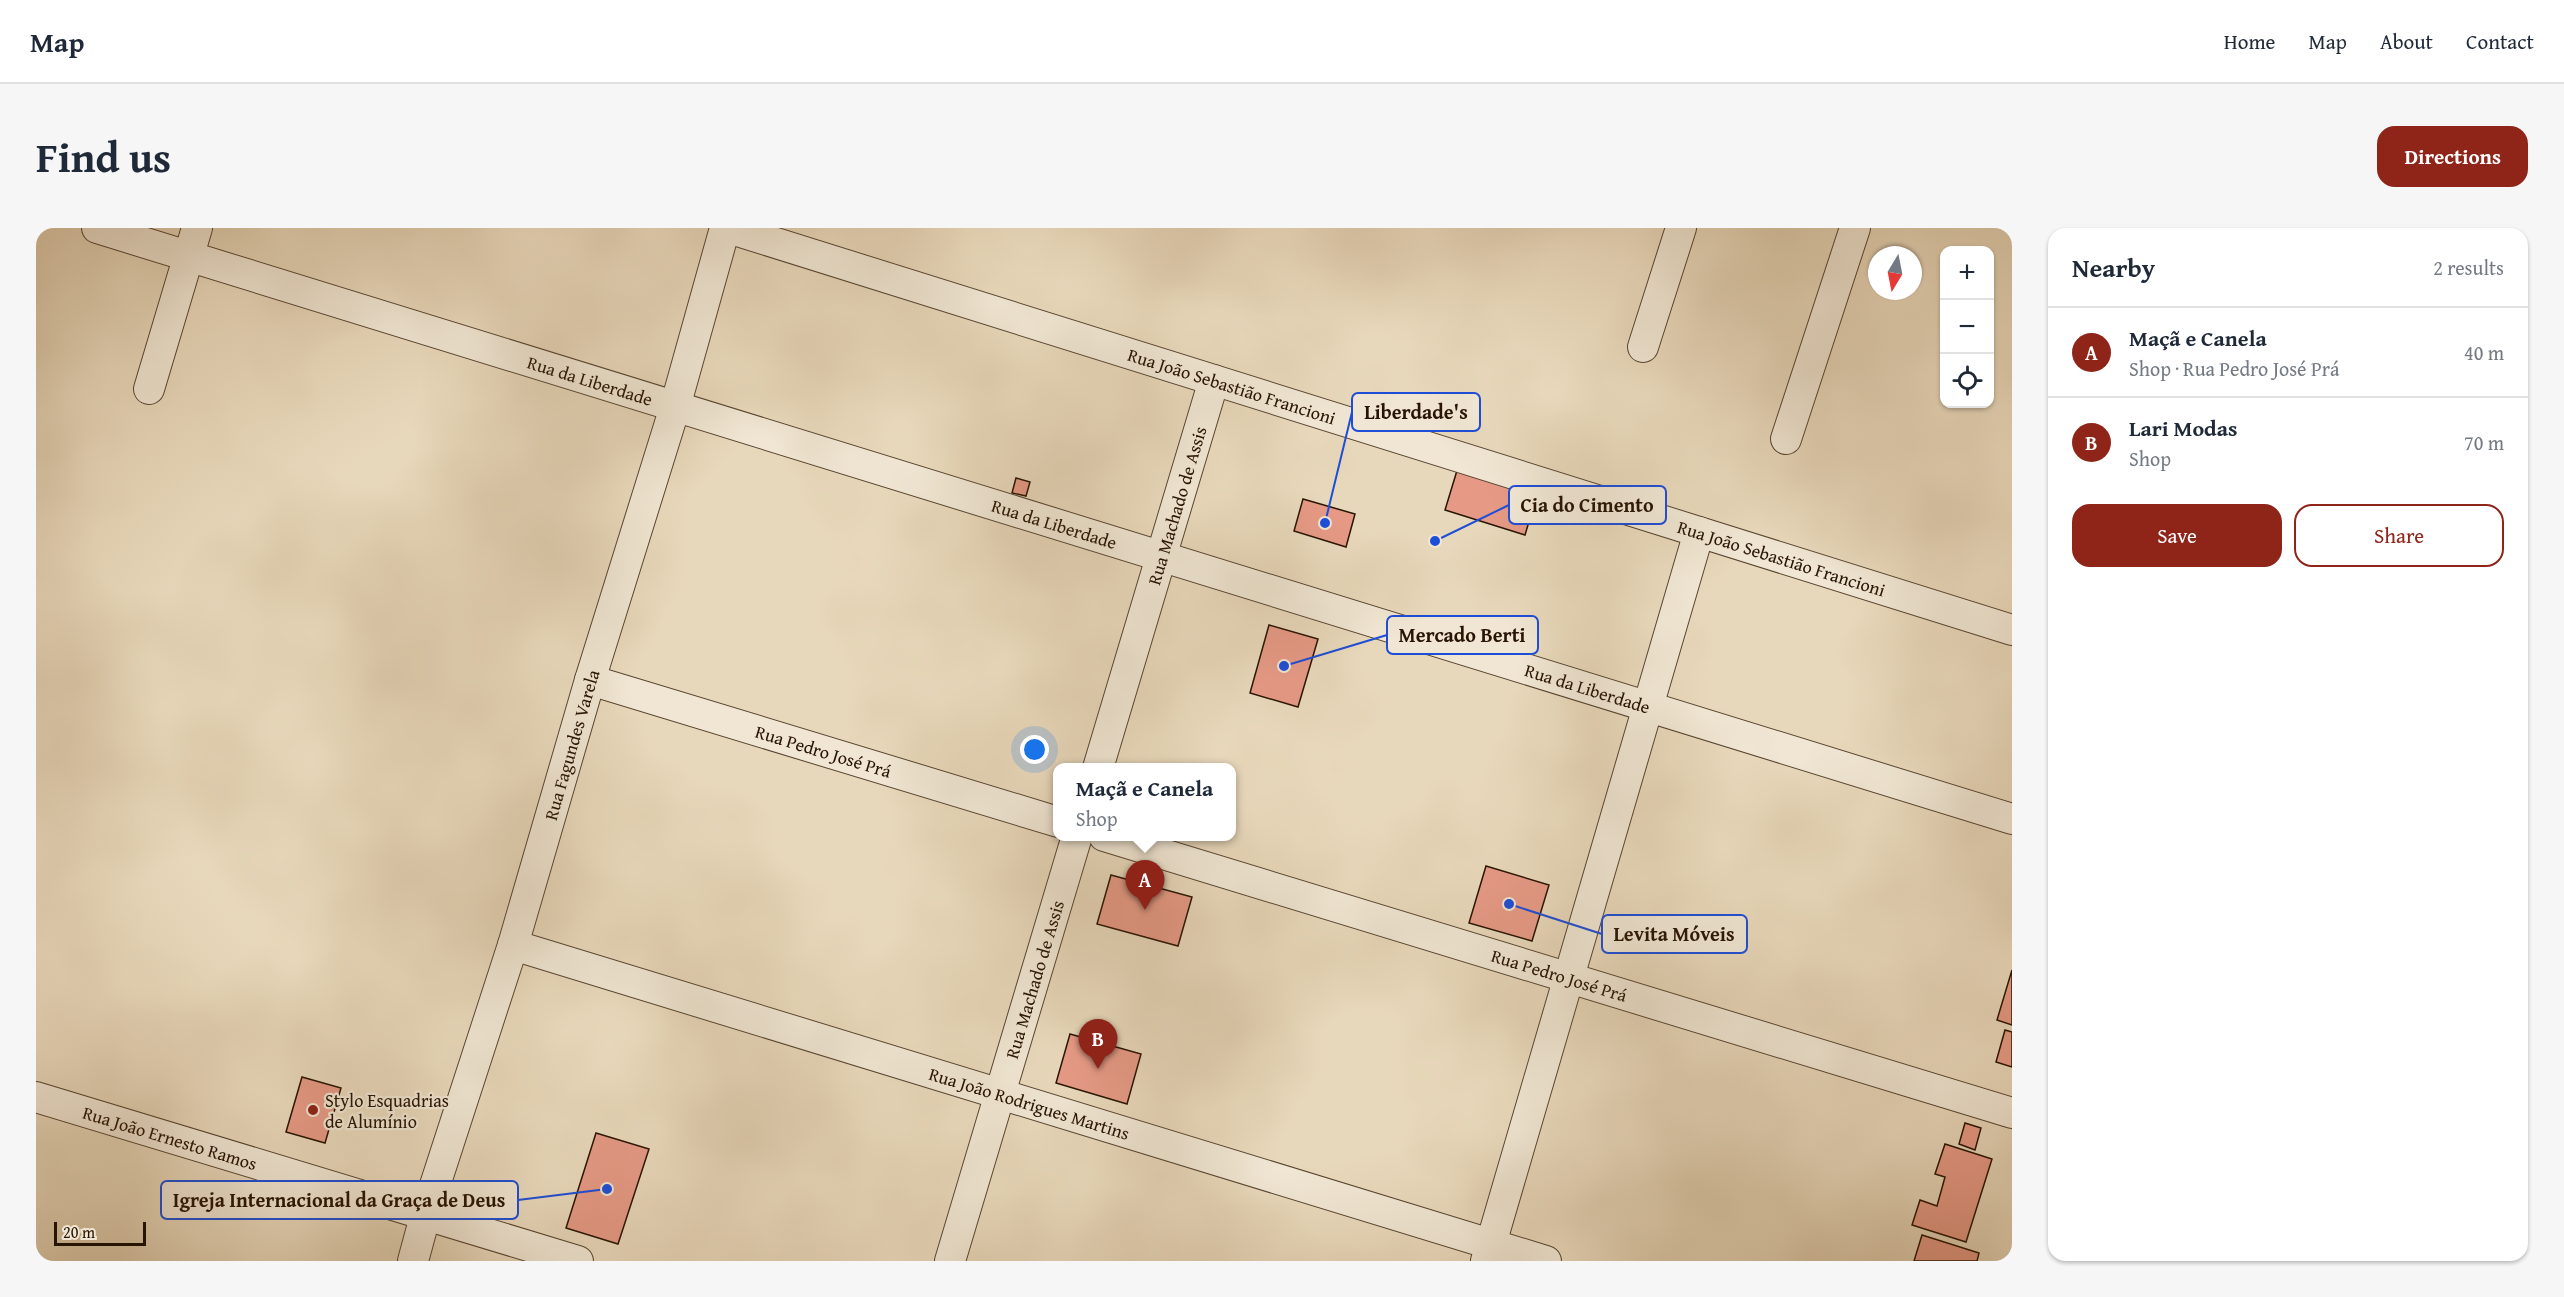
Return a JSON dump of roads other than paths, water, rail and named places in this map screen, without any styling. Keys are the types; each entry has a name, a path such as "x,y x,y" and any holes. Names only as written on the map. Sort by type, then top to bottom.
{"street":[{"name":"Rua da Liberdade","path":"97,228 2012,819"},
{"path":"149,389 197,228"},
{"name":"Rua João Sebastião Francioni","path":"726,228 2012,630"},
{"name":"Rua Fagundes Varela","path":"413,1261 426,1213 513,945 590,680 675,407 726,228"},
{"path":"1643,346 1681,228"},
{"path":"1786,439 1855,228"},
{"name":"Rua Machado de Assis","path":"1099,763 1214,380"},
{"path":"1489,1253 1700,532"},
{"name":"Rua Pedro José Prá","path":"590,680 1053,820"},
{"name":"Rua Machado de Assis","path":"950,1261 1076,841"},
{"name":"Rua Pedro José Prá","path":"1117,841 2012,1113"},
{"name":"Rua João Rodrigues Martins","path":"513,945 1000,1094 1489,1253 1546,1261"},
{"name":"Rua João Ernesto Ramos","path":"36,1097 426,1213 578,1261"}],"place":[{"name":"Liberdade's","path":"1325,523"},
{"name":"Cia do Cimento","path":"1435,541"},
{"name":"Mercado Berti","path":"1284,666"},
{"name":"Levita Móveis","path":"1509,904"},
{"name":"Maçã e Canela","path":"1145,910"},
{"name":"Lari Modas","path":"1098,1069"},
{"name":"Stylo Esquadrias de Alumínio","path":"313,1110"},
{"name":"Igreja Internacional da Graça de Deus","path":"607,1189"}]}
